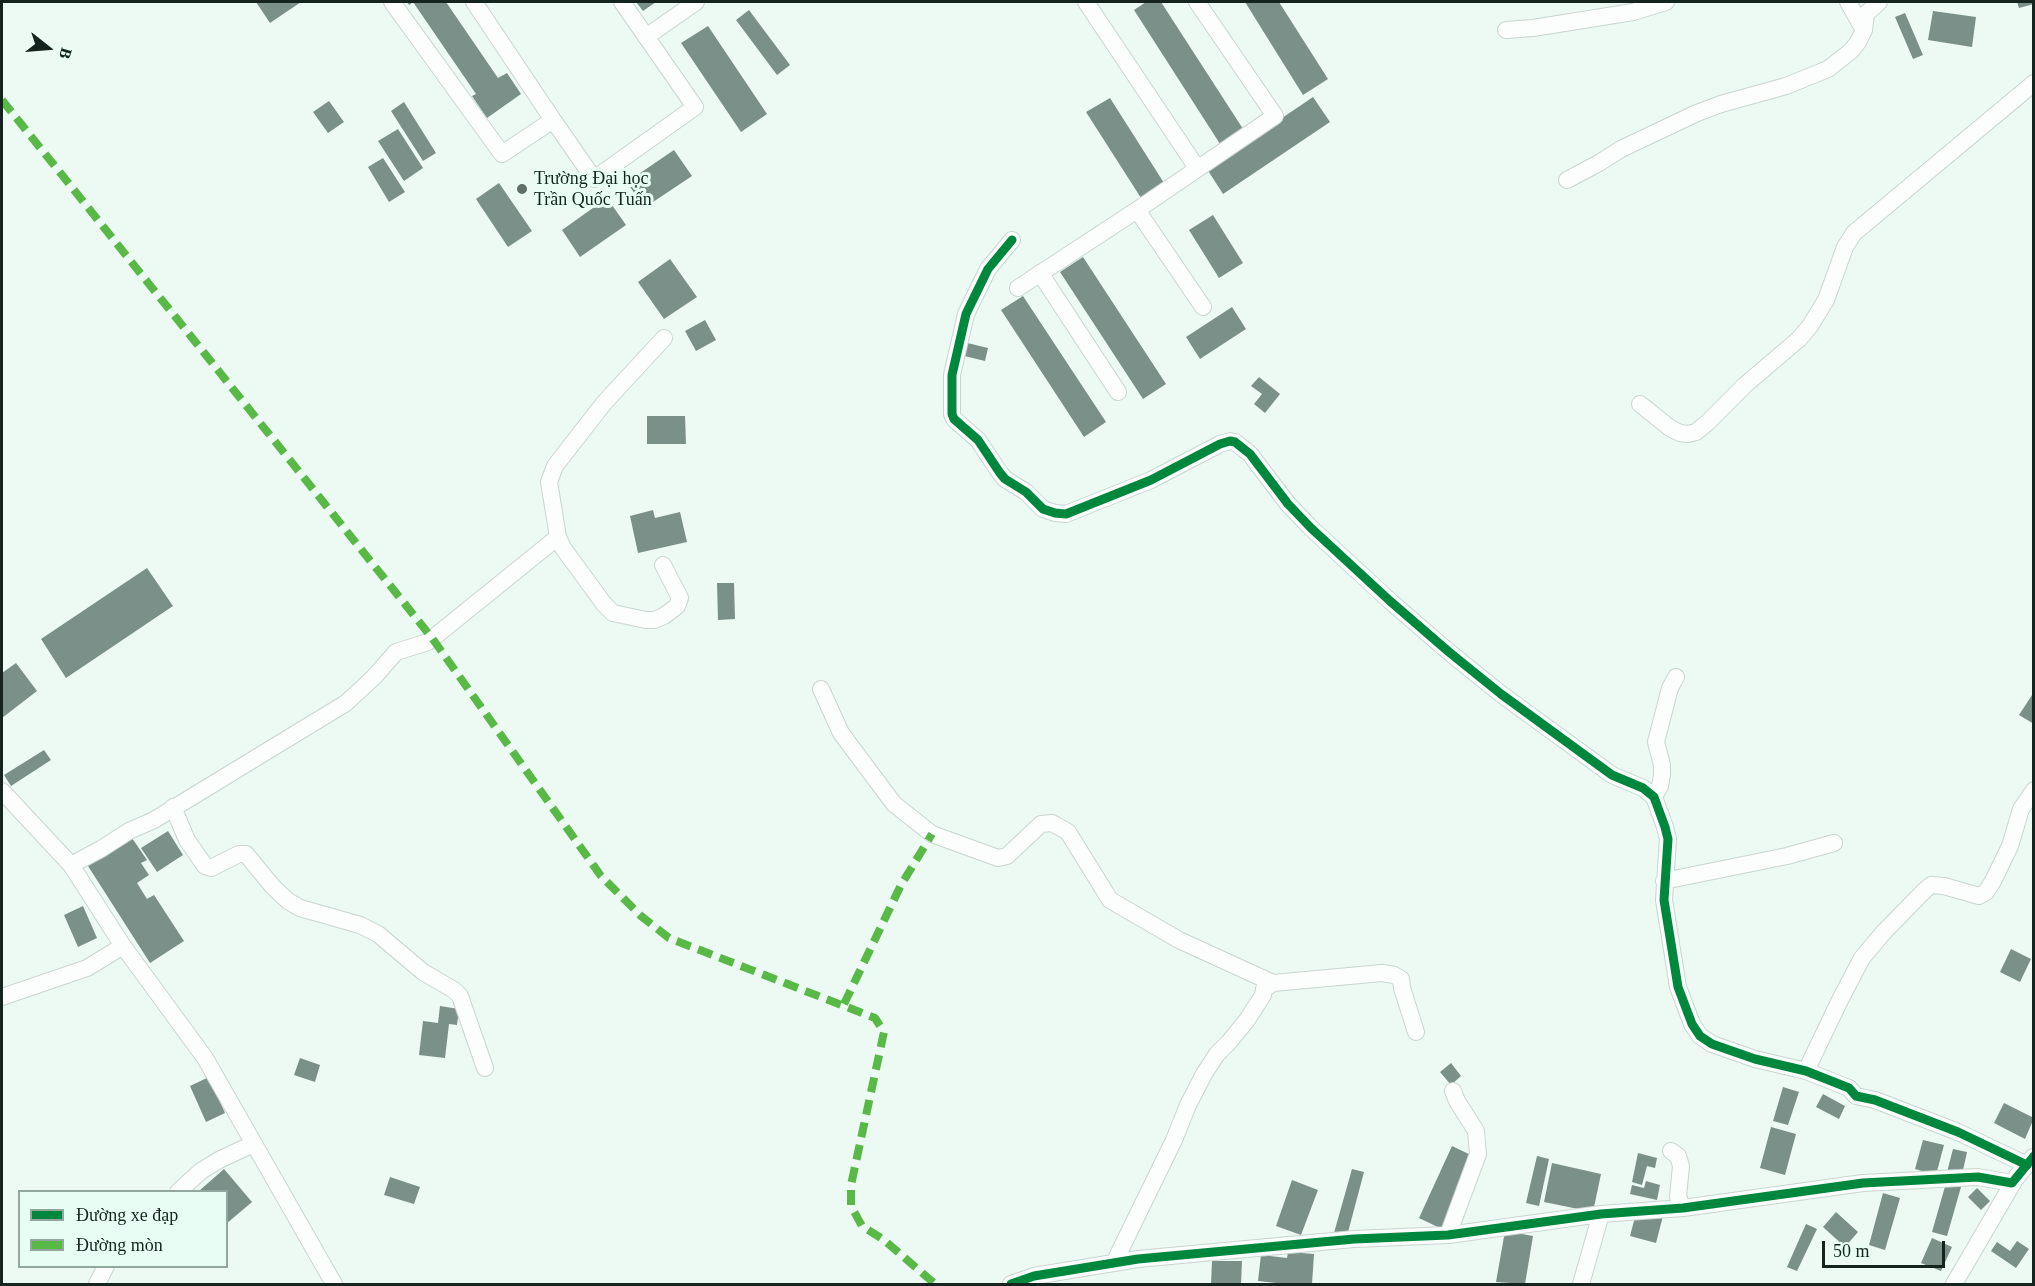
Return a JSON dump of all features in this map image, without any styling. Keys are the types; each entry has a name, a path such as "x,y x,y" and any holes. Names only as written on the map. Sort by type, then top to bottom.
{"street":[{"path":"392,2 502,154 553,120"},
{"path":"474,2 594,179 695,107 622,2"},
{"path":"646,37 696,2"},
{"path":"1086,2 1197,168"},
{"path":"1018,288 1275,116 1197,2"},
{"path":"1506,30 1533,28 1633,12 1666,2"},
{"path":"1848,2 1864,30"},
{"path":"1567,180 1599,164 1621,149 1697,113 1786,86 1828,69 1851,51 1864,30 1866,14 1879,2"},
{"path":"1640,404 1670,428 1680,433 1696,432 1805,333 1826,300 1845,247 1854,232 2034,83"},
{"path":"1137,210 1203,307"},
{"path":"1012,240 988,269 966,314 952,375 954,419 978,440 999,474 1021,488 1043,509 1066,514 1151,480 1220,444 1235,442 1250,454 1288,504 1311,528 1457,659 1612,775 1643,788 1654,797 1668,839 1664,900 1678,987 1696,1032 1712,1044 1755,1059 1806,1071 1848,1088 1856,1096 1875,1100 1958,1132 2026,1166"},
{"path":"1040,273 1118,392"},
{"path":"663,338 604,403 552,471 549,488 558,537 563,548 604,604 619,615 654,620 677,606 680,598 663,565"},
{"path":"71,865 346,703 374,677 396,651 428,642 558,537"},
{"path":"1654,797 1660,786 1662,775 1656,742 1670,688 1676,677"},
{"path":"821,689 841,733 894,804 932,834 998,858 1007,855 1041,824 1052,823 1068,832 1110,900 1179,940 1273,983"},
{"path":"2,790 71,865 123,946 205,1058 334,1284"},
{"path":"1806,1071 1863,958 1883,933 1931,885 1944,886 1979,896 1986,892 2010,846 2024,802 2034,790"},
{"path":"173,807 187,840 205,866 211,868 239,854 246,854 273,887 288,901 300,908 353,922 378,934 423,972 454,990 460,996 485,1068"},
{"path":"1664,881 1787,856 1834,843"},
{"path":"2,997 87,968 123,946"},
{"path":"1114,1263 1204,1074 1216,1054 1247,1020 1263,995 1263,989 1273,983 1382,973 1394,975 1401,979 1416,1032"},
{"path":"1448,1234 1478,1154 1476,1131 1453,1091"},
{"path":"179,1190 201,1171 253,1144"},
{"path":"1671,1151 1678,1156 1681,1166 1678,1197 1683,1208"},
{"path":"1011,1284 1034,1276 1138,1259 1354,1239 1448,1234 1601,1214 1683,1208 1863,1183 1978,1177 2012,1183 2026,1166"},
{"path":"1954,1284 2026,1166"},
{"path":"1581,1284 1601,1214"},
{"path":"97,1284 105,1268"}],"building":[{"path":"256,2 301,2 270,23"},
{"path":"413,2 446,2 498,78 507,73 521,94 487,118 472,96 476,94"},
{"path":"636,2 656,2 643,11"},
{"path":"1146,2 1161,2 1245,132 1222,147 1134,10"},
{"path":"1245,2 1279,2 1328,79 1303,95"},
{"path":"2017,2 2034,2 2034,4 2019,8"},
{"path":"749,10 790,65 777,75 736,20"},
{"path":"1933,11 1976,17 1972,47 1928,40"},
{"path":"1905,13 1923,55 1913,59 1895,17"},
{"path":"708,26 767,114 741,132 681,43"},
{"path":"1313,97 1330,122 1223,194 1207,169"},
{"path":"1110,98 1164,183 1141,198 1086,112"},
{"path":"329,101 344,122 328,133 313,112"},
{"path":"404,102 436,153 423,161 391,111"},
{"path":"398,129 423,168 404,181 378,141"},
{"path":"674,150 692,176 644,208 627,182"},
{"path":"383,158 405,192 389,202 368,167"},
{"path":"499,183 532,231 508,247 476,199"},
{"path":"607,198 626,225 580,257 562,230"},
{"path":"1213,215 1243,263 1219,278 1189,230"},
{"path":"1083,257 1166,384 1143,399 1060,272"},
{"path":"670,259 697,297 664,319 638,282"},
{"path":"1023,296 1106,422 1084,437 1001,310"},
{"path":"1232,307 1246,329 1200,359 1186,337"},
{"path":"705,320 716,340 696,351 685,331"},
{"path":"959,341 988,348 985,361 956,354"},
{"path":"1259,377 1280,394 1265,413 1254,404 1262,394 1251,386"},
{"path":"647,416 685,416 686,444 647,444"},
{"path":"653,510 655,518 680,512 687,542 638,553 630,516"},
{"path":"147,568 173,606 66,678 41,639"},
{"path":"717,583 734,583 735,619 718,620"},
{"path":"16,663 37,691 2,718 2,673"},
{"path":"2034,692 2034,724 2019,715"},
{"path":"44,750 51,760 11,786 4,775"},
{"path":"168,831 183,855 157,872 141,848"},
{"path":"132,838 147,860 141,863 149,875 137,883 147,899 154,895 184,941 150,963 88,866"},
{"path":"83,906 97,938 78,947 64,915"},
{"path":"2011,949 2031,959 2020,982 2000,972"},
{"path":"440,1006 459,1009 457,1025 449,1024 445,1058 419,1055 423,1021 438,1023"},
{"path":"300,1058 320,1065 315,1082 294,1075"},
{"path":"1451,1063 1461,1076 1451,1085 1440,1072"},
{"path":"209,1077 225,1113 206,1122 190,1086"},
{"path":"1783,1087 1799,1092 1788,1125 1773,1121"},
{"path":"1823,1094 1845,1106 1839,1119 1816,1107"},
{"path":"2004,1103 2034,1118 2025,1139 1994,1123"},
{"path":"1771,1127 1796,1134 1785,1175 1760,1168"},
{"path":"1923,1140 1944,1145 1936,1175 1915,1169"},
{"path":"1452,1146 1475,1157 1442,1229 1419,1218"},
{"path":"1953,1149 1967,1152 1962,1175 1947,1172"},
{"path":"1638,1153 1657,1158 1655,1168 1647,1166 1642,1185 1632,1182"},
{"path":"1537,1156 1549,1159 1539,1206 1526,1203"},
{"path":"1552,1163 1601,1174 1593,1212 1544,1202"},
{"path":"224,1169 252,1202 228,1222 228,1190 200,1190"},
{"path":"1352,1169 1364,1172 1347,1236 1334,1233"},
{"path":"390,1177 420,1187 414,1204 384,1195"},
{"path":"1292,1180 1318,1190 1301,1235 1276,1226"},
{"path":"1646,1181 1660,1185 1657,1200 1630,1194 1632,1185 1644,1188"},
{"path":"1946,1183 1961,1187 1947,1236 1932,1232"},
{"path":"1977,1188 1990,1201 1981,1210 1968,1197"},
{"path":"1883,1193 1900,1198 1885,1250 1869,1245"},
{"path":"1836,1212 1858,1232 1845,1247 1823,1227"},
{"path":"1663,1216 1656,1243 1630,1236 1635,1217"},
{"path":"1806,1224 1817,1229 1797,1271 1787,1267"},
{"path":"1505,1231 1533,1236 1525,1284 1496,1282"},
{"path":"1932,1238 1952,1247 1941,1271 1921,1263"},
{"path":"2017,1241 2029,1249 2016,1268 1991,1251 1997,1242 2010,1251"},
{"path":"1288,1252 1314,1254 1312,1284 1258,1281 1261,1255 1287,1258"},
{"path":"1212,1261 1242,1261 1241,1284 1211,1284"}],"marked path":[{"path":"2,100 432,638 601,876 641,916 669,938 875,1018 884,1032 851,1185 851,1206 862,1226 884,1240 935,1284"},
{"path":"844,1004 901,885 932,834"}],"cycle path":[{"path":"1012,240 988,269 966,314 952,375 954,419 978,440 1005,479 1026,492 1043,509 1066,514 1151,480 1220,444 1235,442 1250,454 1288,504 1311,528 1449,652 1501,694 1612,775 1643,788 1654,797 1668,839 1664,900 1678,987 1692,1024 1700,1036 1712,1044 1755,1059 1806,1071 1849,1088 1856,1096 1875,1100 1958,1132 2027,1165"},
{"path":"1011,1284 1034,1276 1138,1259 1354,1239 1448,1235 1601,1214 1683,1208 1863,1183 1978,1177 2012,1183 2034,1156"}],"place":[{"name":"Trường Đại học Trần Quốc Tuấn","path":"522,189"}]}
